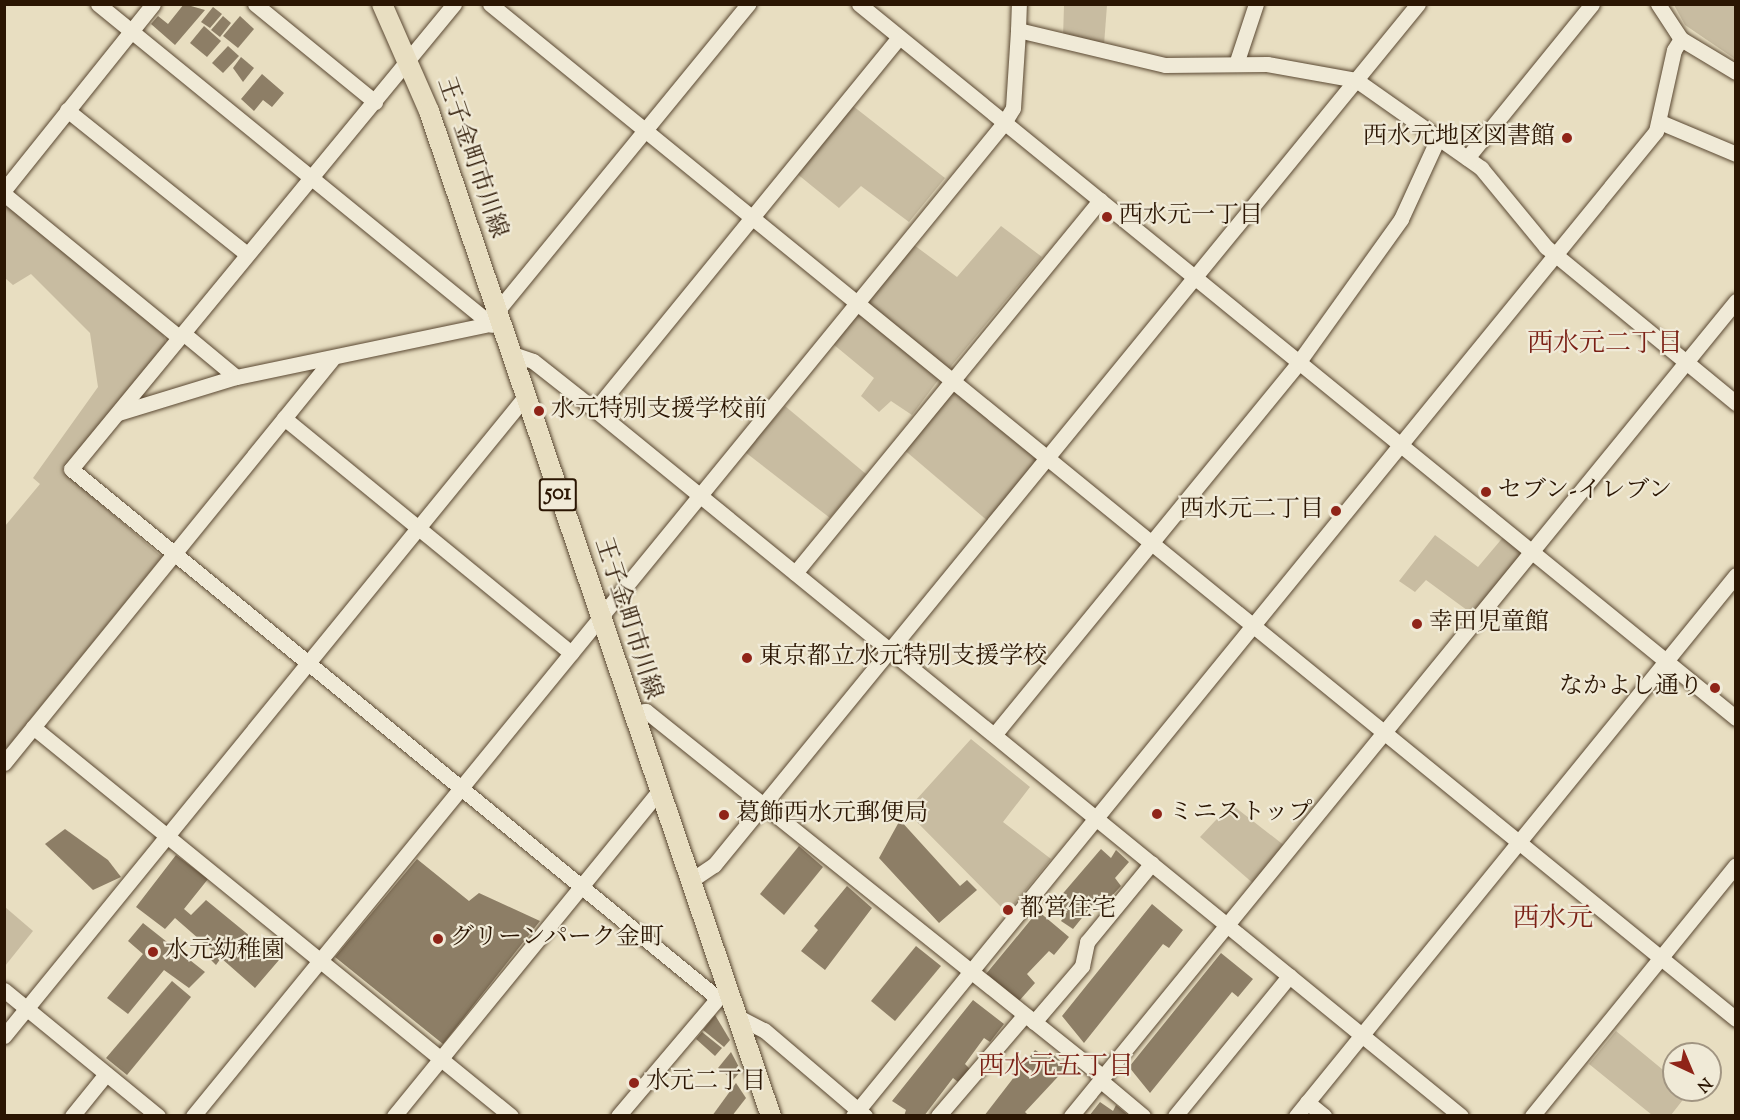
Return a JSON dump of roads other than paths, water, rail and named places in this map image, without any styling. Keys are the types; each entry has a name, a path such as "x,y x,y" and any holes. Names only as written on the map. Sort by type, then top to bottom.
{"main road":[{"name":"王子金町市川線","path":"382,4 409,59 496,320 510,353 690,881 721,993 736,1016 771,1116"}],"street":[{"path":"98,4 310,178 496,320"},
{"path":"153,4 4,192 236,377"},
{"path":"255,4 375,102"},
{"path":"454,4 71,469 581,885 721,993 618,1116"},
{"path":"490,4 1736,1019"},
{"path":"118,413 236,377 333,358 496,320 748,4"},
{"path":"859,4 1736,718"},
{"path":"193,1116 1004,123 1013,108 1019,4"},
{"path":"1236,64 1257,4"},
{"path":"690,881 714,865 1418,4"},
{"path":"1467,158 1592,4"},
{"path":"1658,4 1682,39 1736,72"},
{"path":"1018,30 1165,65 1236,64 1329,71 1356,80 1467,158 1555,255 1736,402"},
{"path":"595,410 899,37"},
{"path":"736,1016 764,1030 859,1113 968,972 1555,255 1660,122 1674,50 1682,39"},
{"path":"68,110 247,254"},
{"path":"1660,122 1736,154"},
{"path":"994,735 1298,363 1411,204 1438,138"},
{"path":"795,573 1100,200"},
{"path":"1071,1116 1687,363 1736,300"},
{"path":"510,353 533,361 595,410 1461,1116"},
{"path":"4,762 333,358"},
{"path":"4,1036 524,398"},
{"path":"284,418 572,653"},
{"path":"1296,1116 1736,575"},
{"path":"632,713 646,711 1029,1019 1143,1116"},
{"path":"33,728 168,835 511,1116"},
{"path":"394,1116 659,791"},
{"path":"938,1116 1082,966 1087,942 1152,863"},
{"path":"1532,1116 1736,864"},
{"path":"1175,1116 1289,976"},
{"path":"4,990 158,1116"},
{"path":"72,1116 106,1074"},
{"path":"1307,1102 1324,1116"}],"place":[{"name":"西水元地区図書館","path":"1567,138"},
{"name":"西水元一丁目","path":"1107,217"},
{"name":"水元特別支援学校前","path":"539,411"},
{"name":"セブン-イレブン","path":"1486,492"},
{"name":"西水元二丁目","path":"1336,511"},
{"name":"幸田児童館","path":"1417,624"},
{"name":"東京都立水元特別支援学校","path":"747,658"},
{"name":"なかよし通り","path":"1715,688"},
{"name":"ミニストップ","path":"1157,814"},
{"name":"葛飾西水元郵便局","path":"724,815"},
{"name":"都営住宅","path":"1008,910"},
{"name":"グリーンパーク金町","path":"438,939"},
{"name":"水元幼稚園","path":"153,952"},
{"name":"水元二丁目","path":"634,1083"}],"district":[{"name":"西水元二丁目","path":"1605,345"},
{"name":"西水元","path":"1553,920"},
{"name":"西水元五丁目","path":"1056,1068"}]}
